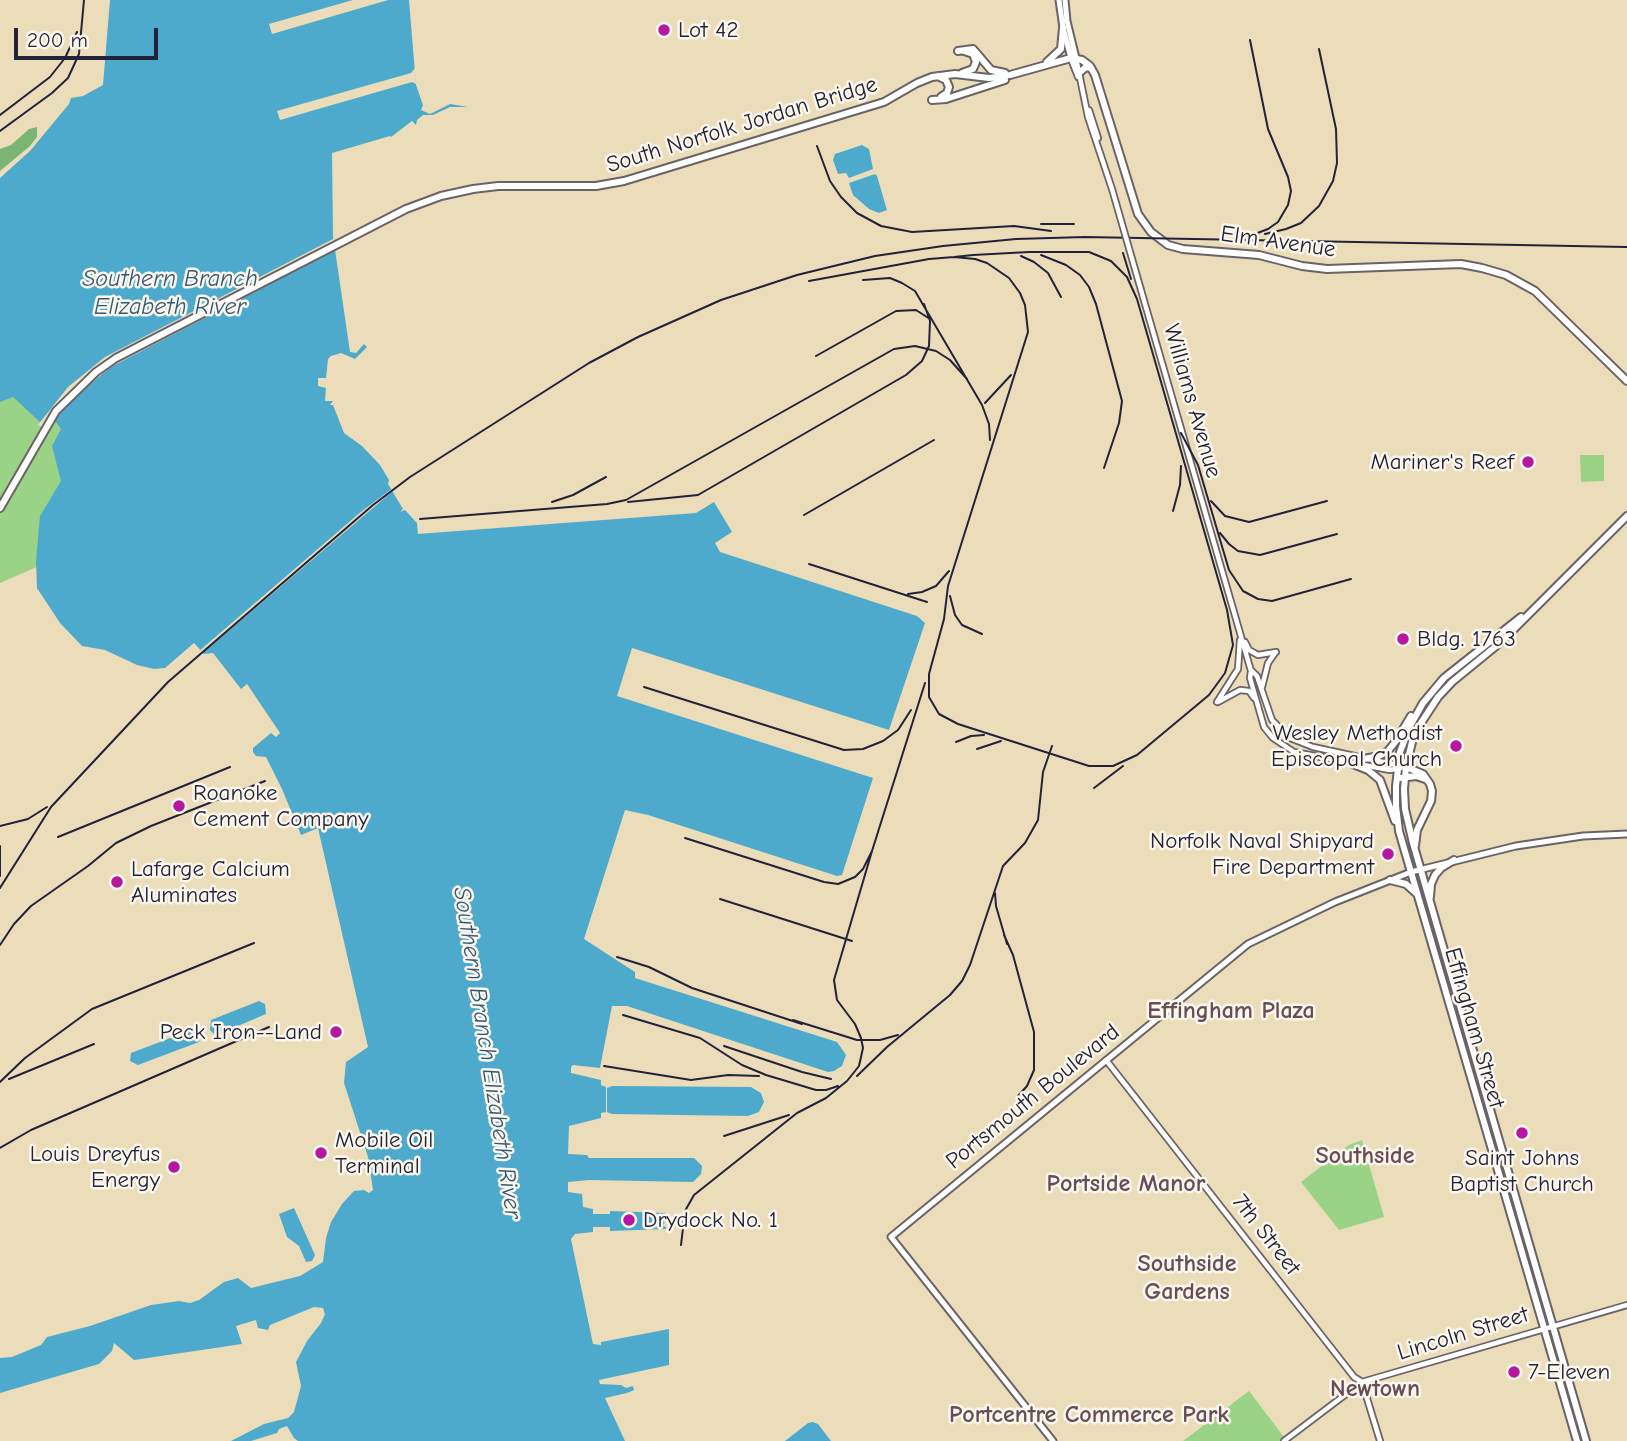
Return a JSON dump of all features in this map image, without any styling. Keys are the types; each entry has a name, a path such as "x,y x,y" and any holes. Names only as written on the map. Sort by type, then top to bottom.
{"main road":[{"path":"1040,66 1053,59 1063,42 1059,0"},
{"path":"1065,0 1073,58"},
{"path":"1063,29 1073,58"},
{"path":"934,76 971,71 976,62 971,53 958,51 973,49 993,71 1008,76"},
{"path":"934,76 946,80 949,89 943,96 932,100 943,100 1008,76 1073,58 1085,61 1091,68"},
{"path":"982,60 982,77"},
{"path":"1080,77 1086,67 1091,68"},
{"name":"Elm Avenue","path":"1091,68 1138,215 1152,232 1168,244 1183,249 1259,256 1327,269 1461,264 1506,275 1535,291 1627,381"},
{"path":"955,74 1008,76 1030,69"},
{"name":"South Norfolk Jordan Bridge","path":"0,508 56,411 96,372 117,358 405,209 441,196 473,189 498,186 596,186 624,181 889,100 934,76"},
{"path":"1540,604 1627,516"},
{"name":"Effingham Street","path":"1540,604 1449,673 1430,693 1406,734 1396,784 1399,831 1577,1441"},
{"name":"Effingham Street","path":"1401,767 1432,705 1452,682 1501,642 1540,604"},
{"path":"1364,759 1381,755 1393,745 1409,718 1430,693"},
{"path":"1353,764 1368,770 1380,780 1399,831"},
{"path":"1401,767 1420,771 1429,782 1432,796 1416,834 1417,857"},
{"name":"Effingham Street","path":"1401,767 1405,777 1405,809 1420,869 1586,1441"},
{"path":"1396,784 1405,777 1420,777 1429,782"},
{"name":"Portsmouth Boulevard","path":"1052,1441 891,1237 1248,944 1335,902 1420,869 1516,846 1583,836 1627,834"},
{"path":"1430,902 1433,878 1441,868 1454,860"},
{"path":"1390,880 1406,884 1420,898"}],"street":[{"name":"Williams Avenue","path":"1073,58 1251,671 1256,704 1267,732 1282,746 1294,752 1390,770 1401,767"},
{"path":"1239,632 1253,653 1261,655 1276,652 1265,669 1262,691"},
{"path":"1239,632 1241,654 1238,669 1217,702 1243,689 1251,692 1256,704"},
{"name":"Williams Avenue","path":"1251,671 1257,676 1272,720 1290,738 1306,745 1401,767"},
{"name":"7th Street","path":"1106,1060 1347,1368 1362,1382 1380,1441"},
{"name":"Lincoln Street","path":"1284,1441 1362,1382 1627,1305"}],"green space":[{"path":"37,127 37,137 30,146 0,171 0,149 11,145 29,129"},
{"path":"14,395 59,421 63,428 63,480 39,566 0,583 0,399"},
{"path":"1580,455 1604,455 1604,481 1581,482"},
{"path":"1362,1140 1384,1217 1339,1230 1301,1182 1349,1145"},
{"path":"1249,1391 1284,1437 1279,1441 1183,1441"}],"water":[{"name":"Southern Branch Elizabeth River","path":"110,0 409,0 416,85 423,105 421,110 430,114 450,104 468,107 450,107 433,115 423,115 416,125 412,121 391,137 332,153 333,236 350,352 356,353 364,344 367,347 355,359 341,353 331,356 328,359 326,378 318,378 318,386 326,388 325,401 333,401 330,405 333,405 344,433 362,446 380,465 403,509 400,512 405,510 417,523 418,534 696,513 714,502 732,532 715,543 720,552 917,616 925,623 889,730 632,648 617,696 873,778 842,875 837,876 625,810 584,939 635,972 635,978 837,1042 846,1055 842,1066 828,1072 627,1006 612,1006 600,1068 571,1067 571,1073 601,1080 601,1085 606,1087 606,1112 601,1113 601,1118 569,1126 568,1154 587,1155 589,1158 694,1158 702,1166 701,1174 693,1182 568,1182 568,1192 582,1194 583,1207 593,1209 593,1214 610,1214 610,1211 666,1213 666,1216 663,1216 663,1226 666,1229 610,1231 610,1227 593,1227 593,1232 575,1234 571,1239 593,1344 601,1345 601,1342 669,1329 669,1365 599,1380 600,1384 621,1385 626,1388 633,1386 634,1390 627,1393 605,1398 625,1441 298,1441 287,1426 279,1429 277,1433 251,1441 231,1441 264,1424 288,1418 294,1412 301,1386 296,1362 325,1314 323,1308 314,1307 270,1325 268,1330 258,1328 256,1320 236,1326 242,1344 134,1360 114,1343 112,1351 99,1364 0,1393 0,1358 12,1357 41,1345 47,1337 90,1326 151,1305 179,1301 190,1303 199,1300 224,1282 238,1278 251,1288 300,1276 323,1262 331,1222 342,1204 354,1191 364,1190 369,1193 373,1190 368,1157 344,1083 346,1062 368,1047 318,828 301,835 266,757 256,756 253,752 253,748 271,733 276,737 280,733 247,684 241,689 213,653 204,654 194,643 165,668 154,669 137,665 105,650 82,646 60,623 37,588 36,561 40,516 61,481 52,446 61,429 56,422 41,423 13,397 0,402 0,178 30,151 71,98 83,96 103,85"},
{"path":"862,145 869,149 873,169 849,178 846,173 838,174 833,160 835,154"},
{"path":"875,174 887,210 879,213 869,209 853,195 849,183"},
{"path":"259,1001 265,1004 266,1014 219,1034 215,1035 210,1030 211,1020"},
{"path":"194,1029 201,1037 199,1042 138,1065 130,1061 131,1053"},
{"path":"751,1087 761,1093 764,1102 759,1112 748,1116 612,1114 607,1112 607,1088"},
{"path":"294,1208 315,1255 312,1261 306,1262 299,1246 287,1237 279,1214"},
{"path":"808,1423 818,1424 831,1441 785,1441"}],"pier":[{"path":"353,0 388,0 272,34 269,24"},
{"path":"415,68 416,84 412,82 280,120 277,111 411,73"},
{"path":"337,237 339,248 111,367 76,395 50,426 38,425 68,387 105,357"},
{"path":"393,488 394,490 211,646 198,652 362,511"}],"railway":[{"path":"0,131 68,78 79,54 84,0"},
{"path":"0,115 50,77 65,58 77,32"},
{"path":"1247,237 1278,222 1288,205 1291,191 1268,129 1250,40"},
{"path":"1265,234 1301,223 1319,206 1333,181 1337,163 1336,129 1319,49"},
{"path":"817,146 830,181 841,197 857,213 881,226 912,232 1014,226 1051,231"},
{"path":"1041,224 1074,224"},
{"path":"0,888 51,807 168,682 373,505 410,477 589,363 638,337 721,300 797,275 875,256 1016,239 1085,237 1627,247"},
{"path":"809,281 929,259 973,255 1029,252 1089,252 1111,261 1127,277 1137,299 1227,610 1233,645 1225,673 1209,695 1137,755 1113,766 1089,766 958,724 939,714 929,697 929,674 944,619 948,586 1028,332 1025,305 1009,278 987,263 954,257"},
{"path":"1123,253 1131,279"},
{"path":"1041,255 1066,265 1080,275 1096,304 1122,401 1119,423 1104,468"},
{"path":"1021,256 1048,273 1061,297"},
{"path":"863,280 890,278 915,291 982,405 989,424 990,440"},
{"path":"628,502 698,495 906,375 922,361 929,346 930,321 924,304"},
{"path":"816,356 896,311 916,310 930,319"},
{"path":"420,519 607,504 626,500 894,349 915,346 936,351 950,360 967,379"},
{"path":"985,403 1011,375"},
{"path":"1181,433 1198,465 1229,570 1243,591 1258,599 1272,601 1351,579"},
{"path":"804,515 934,440"},
{"path":"1173,511 1180,485 1181,466"},
{"path":"552,502 573,495 606,477"},
{"path":"1211,501 1225,516 1249,522 1327,501"},
{"path":"1220,533 1238,551 1260,555 1337,534"},
{"path":"809,564 927,602"},
{"path":"908,594 936,586 949,571"},
{"path":"950,596 955,615 962,625 982,634"},
{"path":"685,838 824,882 838,884 855,877 863,869 872,851 925,683"},
{"path":"644,687 844,750 863,749 883,741 898,730 911,710"},
{"path":"956,742 971,736 984,735"},
{"path":"977,749 1001,741"},
{"path":"857,1076 887,1047 950,995 962,981 970,965 1003,866 1025,843 1038,820 1043,772 1052,746"},
{"path":"1094,788 1123,766"},
{"path":"58,837 230,767"},
{"path":"0,945 14,924 31,906 116,843 151,826 265,781"},
{"path":"0,826 28,819 47,807"},
{"path":"0,846 0,876"},
{"path":"681,1245 685,1211 694,1195 797,1113 826,1098 847,1081 859,1066 863,1048 861,1038 855,1024 837,1000 834,980 872,851"},
{"path":"995,893 1007,944"},
{"path":"720,899 852,941"},
{"path":"1004,935 1013,955 1034,1032 1034,1070 1027,1086 1018,1096"},
{"path":"0,1082 25,1058 92,1009 254,943"},
{"path":"617,957 649,967 692,988 802,1024"},
{"path":"623,1015 700,1038 742,1065 766,1075 816,1090 838,1086"},
{"path":"793,1020 857,1040 880,1040 898,1035"},
{"path":"0,1148 31,1130 269,1027"},
{"path":"9,1079 94,1044"},
{"path":"724,1046 831,1079"},
{"path":"604,1066 691,1080 728,1075 759,1076"},
{"path":"724,1136 789,1115"}],"place":[{"name":"Lot 42","path":"664,30"},
{"name":"Mariner's Reef","path":"1528,462"},
{"name":"Bldg. 1763","path":"1403,639"},
{"name":"Wesley Methodist Episcopal Church","path":"1456,746"},
{"name":"Roanoke Cement Company","path":"179,806"},
{"name":"Norfolk Naval Shipyard Fire Department","path":"1388,854"},
{"name":"Lafarge Calcium Aluminates","path":"117,882"},
{"name":"Peck Iron--Land","path":"336,1032"},
{"name":"Saint Johns Baptist Church","path":"1522,1133"},
{"name":"Mobile Oil Terminal","path":"321,1153"},
{"name":"Louis Dreyfus Energy","path":"174,1167"},
{"name":"Drydock No. 1","path":"629,1220"},
{"name":"7-Eleven","path":"1514,1372"}],"district":[{"name":"Effingham Plaza","path":"1231,1011"},
{"name":"Southside","path":"1365,1156"},
{"name":"Portside Manor","path":"1126,1184"},
{"name":"Southside Gardens","path":"1187,1278"},
{"name":"Newtown","path":"1375,1389"},
{"name":"Portcentre Commerce Park","path":"1089,1415"}]}
